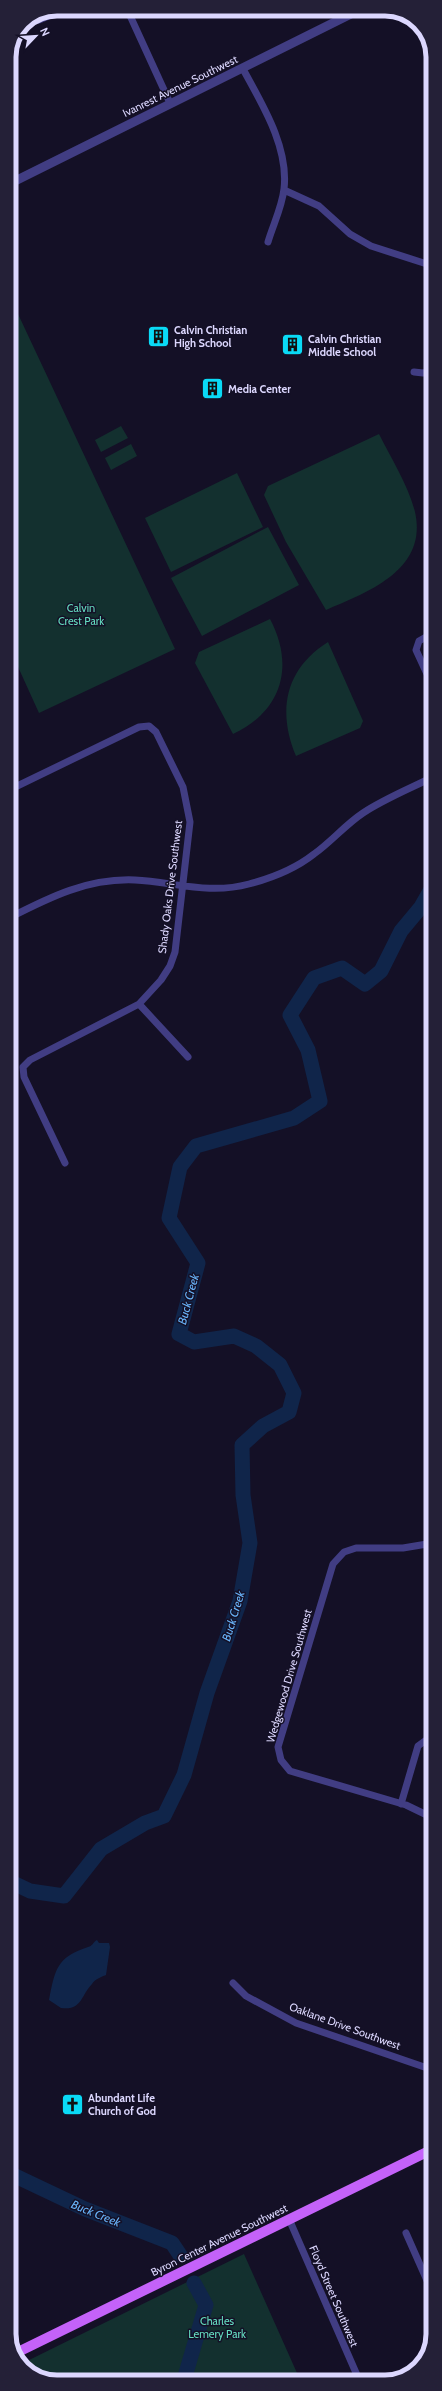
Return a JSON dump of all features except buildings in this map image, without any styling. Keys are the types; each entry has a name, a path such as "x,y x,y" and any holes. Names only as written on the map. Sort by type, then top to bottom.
{"main road":[{"name":"Byron Center Avenue Southwest","path":"20,2351 426,2152"}],"street":[{"path":"129,16 170,103"},
{"name":"Ivanrest Avenue Southwest","path":"16,180 347,16"},
{"path":"243,69 275,135 282,159 284,190 268,242"},
{"path":"284,190 318,206 350,234 371,246 426,264"},
{"path":"414,372 426,372"},
{"path":"426,637 419,641 416,650 426,672"},
{"name":"Shady Oaks Drive Southwest","path":"16,786 139,727 148,726 156,732 183,787 188,806 190,828 173,959 161,980 139,1004 30,1060 23,1067 24,1077 64,1163"},
{"path":"16,914 55,895 92,883 136,880 183,888 207,889 234,887 283,872 313,855 364,813 426,781"},
{"path":"139,1004 188,1057"},
{"name":"Wedgewood Drive Southwest","path":"426,1545 403,1548 356,1548 344,1552 333,1564 278,1747 281,1760 290,1771 401,1804 426,1815"},
{"path":"401,1804 418,1746 426,1740"},
{"name":"Oaklane Drive Southwest","path":"233,1983 246,1996 296,2022 426,2068"},
{"name":"Floyd Street Southwest","path":"289,2219 357,2375"},
{"path":"406,2233 426,2278"}],"green space":[{"name":"Calvin Crest Park","path":"16,310 175,649 39,713 16,662"},
{"path":"121,426 128,438 101,452 95,440"},
{"path":"379,434 404,483 415,512 417,532 412,549 404,564 391,576 359,595 326,610 286,542 264,495 268,486"},
{"path":"131,444 137,456 111,470 105,458"},
{"path":"237,473 263,527 171,572 145,518"},
{"path":"268,527 299,585 202,636 171,578"},
{"path":"270,619 278,636 282,654 282,670 279,686 273,700 263,713 250,724 233,734 195,663 199,652"},
{"path":"328,642 363,721 360,728 296,756 290,739 287,723 286,707 289,692 294,678 302,665"},
{"name":"Charles Lemery Park","path":"244,2254 298,2375 54,2375 41,2372 26,2361"}],"water":[{"path":"97,1940 99,1943 109,1943 110,1947 106,1975 93,1982 77,2005 68,2008 61,2008 49,2000 53,1980 59,1966 70,1955 92,1945"}],"waterway":[{"name":"Buck Creek","path":"16,1884 30,1891 64,1896 101,1849 145,1823 164,1816 184,1775 207,1693 240,1601 250,1543 243,1495 242,1445 263,1426 289,1412 294,1393 280,1365 256,1346 234,1336 194,1342 179,1334 198,1263 169,1218 180,1167 196,1146 294,1118 320,1101 308,1050 290,1015 314,978 342,968 365,984 381,971 401,931 421,907 426,898"},
{"name":"Buck Creek","path":"16,2176 85,2209 172,2243 180,2255"},
{"name":"Buck Creek","path":"186,2375 206,2305 194,2283"}],"place":[{"name":"Calvin Christian High School","path":"158,336"},
{"name":"Calvin Christian Middle School","path":"292,345"},
{"name":"Media Center","path":"212,389"},
{"name":"Abundant Life Church of God","path":"72,2104"}]}
